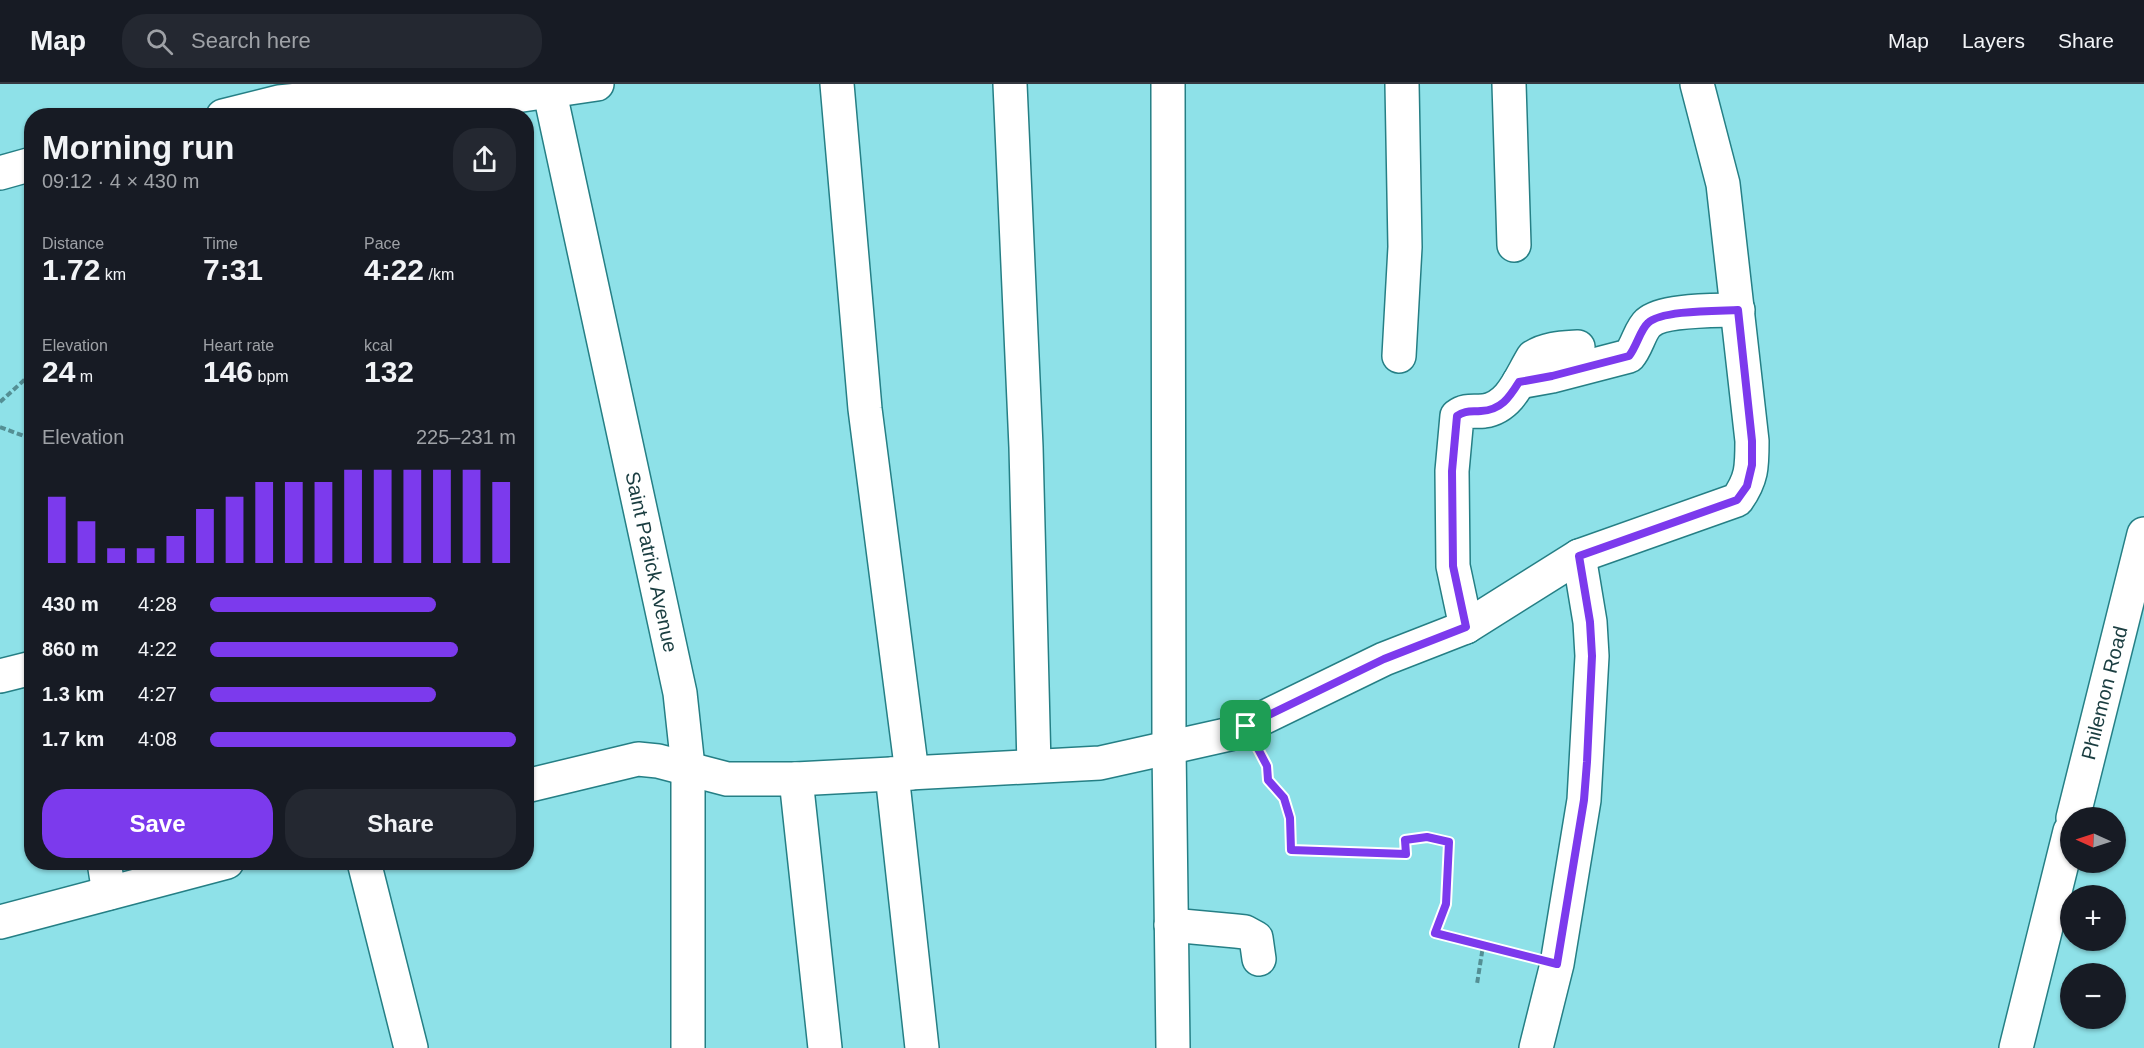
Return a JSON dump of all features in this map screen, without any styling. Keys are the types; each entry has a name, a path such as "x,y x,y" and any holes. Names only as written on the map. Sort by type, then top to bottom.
{"street":[{"path":"274,108 307,99 494,99 548,87 597,84"},
{"path":"837,84 865,409 902,773 922,1048"},
{"path":"1010,84 1026,447 1034,766"},
{"path":"1168,84 1169,747 1173,1048"},
{"path":"1399,356 1405,247 1402,84"},
{"path":"1509,84 1514,245"},
{"path":"534,784 638,759 658,760 728,779 796,778 1100,763 1230,734 1384,659 1466,627 1579,556 1737,500 1747,486 1752,465 1752,441 1723,184 1697,84"},
{"name":"Saint Patrick Avenue","path":"548,87 680,693 688,768 688,1048"},
{"path":"0,172 24,166"},
{"path":"1519,382 1629,356 1649,321 1670,314 1738,310"},
{"path":"1466,627 1453,566 1452,471 1455,422 1460,413 1493,409 1504,403 1533,357 1539,353 1547,349 1578,347"},
{"name":"Philemon Road","path":"2076,807 2144,534"},
{"path":"1536,1048 1557,964 1584,800 1592,656 1590,622 1579,556"},
{"path":"0,676 24,670"},
{"path":"796,778 825,1048"},
{"path":"0,922 106,878 166,870"},
{"path":"366,870 411,1048"},
{"path":"2016,1048 2060,871"},
{"path":"1172,925 1245,932 1256,938 1259,959"}],"path":[{"path":"0,402 24,380"},
{"path":"0,428 24,436"},
{"path":"1246,726 1267,766 1268,780 1284,798 1290,818 1291,850 1406,854 1405,840 1427,837 1449,842 1446,904 1435,933 1557,964"},
{"path":"1477,984 1483,946"}],"route":[{"path":"1738,310 1752,441 1752,465 1747,486 1737,500 1579,556 1590,622 1592,656 1587,762 1584,800 1557,964 1435,933 1446,904 1449,842 1427,837 1405,840 1406,854 1291,850 1290,818 1284,798 1268,780 1267,766 1246,726 1384,659 1466,627 1453,566 1452,471 1455,422 1460,413 1493,409 1504,403 1519,382 1629,356 1649,321 1670,314 1738,310"}]}
